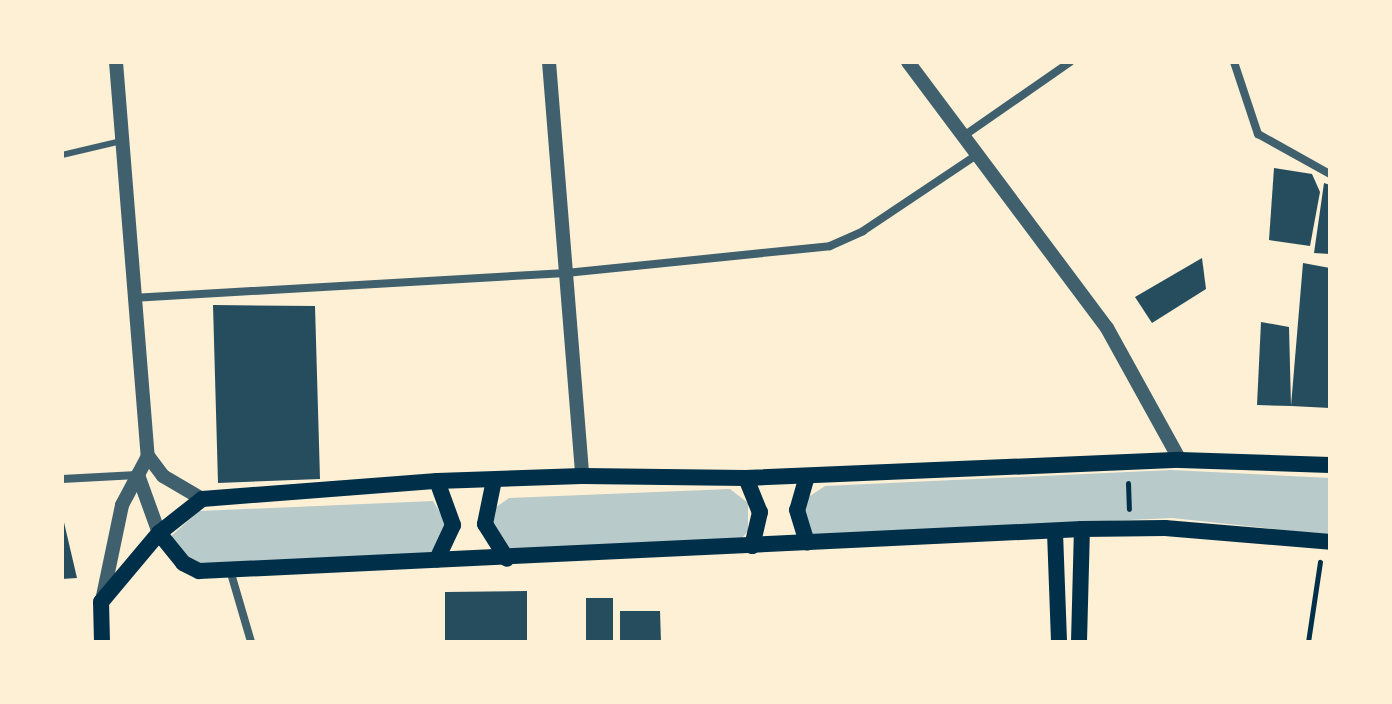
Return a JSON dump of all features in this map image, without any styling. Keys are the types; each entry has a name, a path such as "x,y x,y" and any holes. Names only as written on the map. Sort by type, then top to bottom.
{"main road":[{"path":"102,642 101,602 159,533 202,499 437,481 582,476 746,478 1180,460 1330,465"},
{"path":"807,476 797,510 807,543"},
{"path":"746,478 760,512 752,546"},
{"path":"494,480 485,524 507,559"},
{"path":"437,481 453,525 437,560"},
{"path":"159,533 189,568 230,570 1082,529 1130,528 1326,541"},
{"path":"1079,642 1082,529"},
{"path":"1055,532 1059,642"}],"street":[{"path":"116,62 131,298 148,456 163,476 202,499"},
{"path":"549,62 582,476"},
{"path":"908,62 1107,328 1180,460"},
{"path":"965,135 1070,62"},
{"path":"1234,62 1258,134 1330,174"},
{"path":"131,298 566,273 830,246 863,231 978,154"},
{"path":"101,602 122,505 148,456"},
{"path":"62,479 138,475"},
{"path":"138,475 159,533"},
{"path":"230,570 251,642"}],"lane":[{"path":"62,155 121,141"}],"path":[{"path":"1127,462 1130,528"},
{"path":"1308,642 1326,541"}],"shaded area":[{"path":"1171,470 1330,478 1330,535 1172,518 811,535 801,518 807,498 825,486"},
{"path":"730,489 748,503 748,531 740,540 507,551 492,532 492,510 509,498"},
{"path":"433,501 446,522 443,545 430,555 194,564 170,537 199,511"}],"building":[{"path":"1274,168 1312,174 1320,192 1310,246 1269,240"},
{"path":"1324,183 1330,185 1330,254 1314,253"},
{"path":"1202,258 1206,289 1152,323 1135,297"},
{"path":"1303,263 1330,268 1330,408 1291,406"},
{"path":"213,305 315,306 320,479 218,483"},
{"path":"1261,322 1289,327 1291,406 1257,405"},
{"path":"63,518 77,578 62,579"},
{"path":"527,591 527,642 445,642 445,592"},
{"path":"586,598 613,598 613,642 586,642"},
{"path":"620,611 660,611 661,642 620,642"}]}
